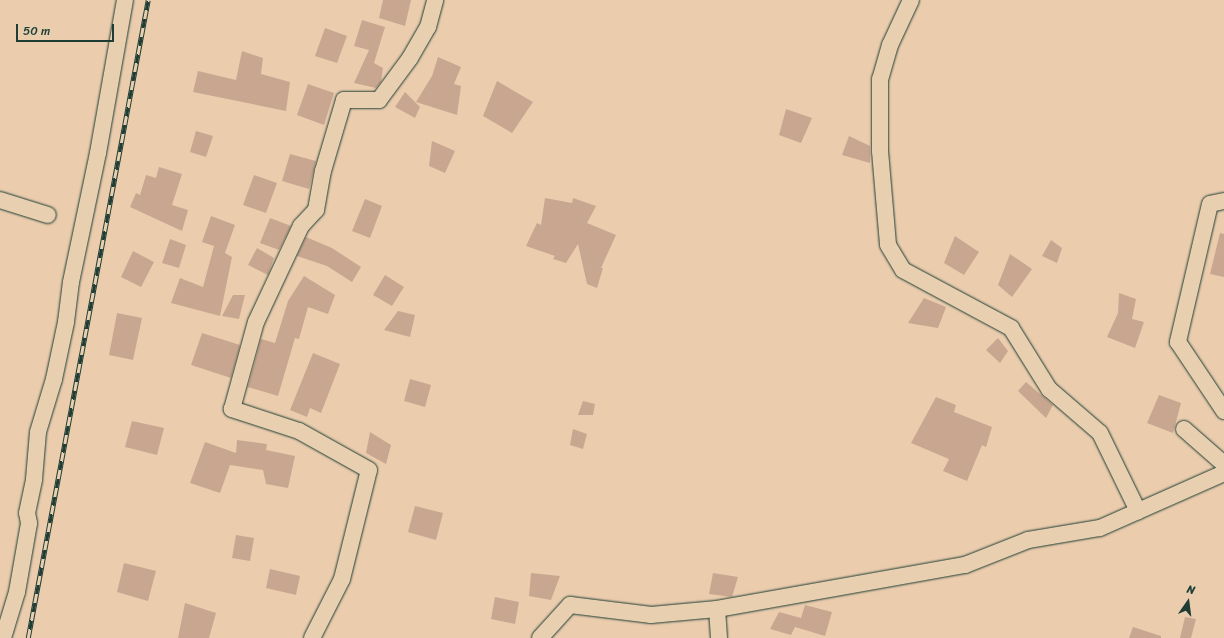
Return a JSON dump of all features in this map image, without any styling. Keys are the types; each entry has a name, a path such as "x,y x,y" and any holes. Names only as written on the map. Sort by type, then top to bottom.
{"street":[{"path":"4,638 17,592 29,523 27,513 34,479 38,432 54,379 66,322 71,282 98,153 125,0"},
{"path":"312,638 342,579 369,470 299,431 232,409 256,322 301,226 316,210 323,171 344,100 379,100 410,58 428,27 435,0"},
{"path":"910,0 890,45 880,79 880,151 888,245 903,270 1010,328 1049,389 1100,433 1138,511"},
{"path":"0,200 48,215"},
{"path":"1224,201 1210,204 1178,342 1224,411"},
{"path":"1184,429 1224,464"},
{"path":"540,638 570,605 651,615 717,609 965,565 1028,540 1100,528 1224,473"},
{"path":"717,609 719,638"}],"building":[{"path":"383,0 411,0 405,26 379,18"},
{"path":"362,20 385,27 374,63 383,68 381,82 376,88 354,83 369,50 354,46"},
{"path":"325,28 347,36 337,63 315,56"},
{"path":"242,51 263,58 261,74 290,82 286,111 193,92 198,71 236,80"},
{"path":"438,57 461,67 454,84 461,86 457,115 416,102 432,76"},
{"path":"497,81 533,102 512,133 483,116"},
{"path":"308,84 334,93 324,125 297,115"},
{"path":"405,92 420,107 415,118 395,107"},
{"path":"786,109 812,118 801,143 779,135"},
{"path":"196,131 213,136 206,157 190,152"},
{"path":"849,136 870,146 870,163 842,155"},
{"path":"432,141 455,151 445,173 429,166"},
{"path":"290,154 316,161 309,189 282,181"},
{"path":"159,167 182,174 172,205 188,210 182,231 130,207 136,193 140,195 146,175 156,178"},
{"path":"254,175 277,183 266,213 243,205"},
{"path":"545,198 572,203 573,198 596,206 587,223 616,235 601,268 603,268 597,288 587,284 578,244 566,263 553,259 555,256 526,246 537,223 541,225"},
{"path":"365,199 382,206 370,238 352,231"},
{"path":"211,216 235,225 225,253 232,257 220,316 171,303 180,278 203,287 214,246 202,242"},
{"path":"270,218 291,226 279,250 260,243"},
{"path":"1220,233 1224,234 1224,277 1210,274"},
{"path":"955,236 979,252 964,275 944,263"},
{"path":"306,237 332,248 361,267 352,282 327,266 297,256"},
{"path":"170,239 186,245 179,268 162,263"},
{"path":"1051,240 1062,248 1057,263 1042,256"},
{"path":"257,248 274,258 268,275 248,265"},
{"path":"133,251 154,262 141,287 121,277"},
{"path":"1010,254 1032,269 1012,297 998,285"},
{"path":"385,275 404,287 392,306 373,295"},
{"path":"304,276 335,295 328,314 308,307 299,339 295,338 278,396 248,387 261,339 275,343 288,301"},
{"path":"1119,293 1136,299 1132,319 1144,322 1135,348 1107,337 1118,313"},
{"path":"233,295 245,295 239,319 222,316"},
{"path":"924,298 946,307 938,328 908,323"},
{"path":"398,311 415,315 410,337 384,330"},
{"path":"117,313 142,318 133,360 109,355"},
{"path":"202,333 240,345 231,378 191,365"},
{"path":"998,338 1008,351 1000,363 986,350"},
{"path":"313,353 340,364 321,413 310,408 307,417 290,410"},
{"path":"410,379 431,385 425,407 404,401"},
{"path":"1026,382 1053,405 1046,418 1018,391"},
{"path":"1159,395 1181,403 1173,433 1147,423"},
{"path":"936,397 956,405 954,412 992,427 986,447 982,445 967,481 943,471 949,459 911,443"},
{"path":"583,401 595,404 593,415 578,415"},
{"path":"132,421 164,428 157,455 125,447"},
{"path":"573,429 587,434 583,449 570,445"},
{"path":"370,432 391,445 386,464 366,453"},
{"path":"237,440 267,444 266,450 295,456 288,488 266,484 263,470 230,465 220,493 190,483 205,442 236,453"},
{"path":"415,506 443,513 436,540 408,532"},
{"path":"236,535 254,538 250,561 232,558"},
{"path":"124,563 156,571 148,601 117,592"},
{"path":"270,569 300,576 296,595 266,588"},
{"path":"531,573 560,576 551,600 529,596"},
{"path":"713,573 738,577 732,597 709,594"},
{"path":"495,597 519,602 515,624 491,619"},
{"path":"185,603 216,613 209,638 178,638"},
{"path":"805,605 832,612 825,636 795,627 791,635 770,629 779,612 801,618"},
{"path":"1185,617 1196,619 1191,638 1180,638"},
{"path":"1133,627 1161,636 1161,638 1129,638"}],"railway":[{"path":"28,638 148,0"}]}
